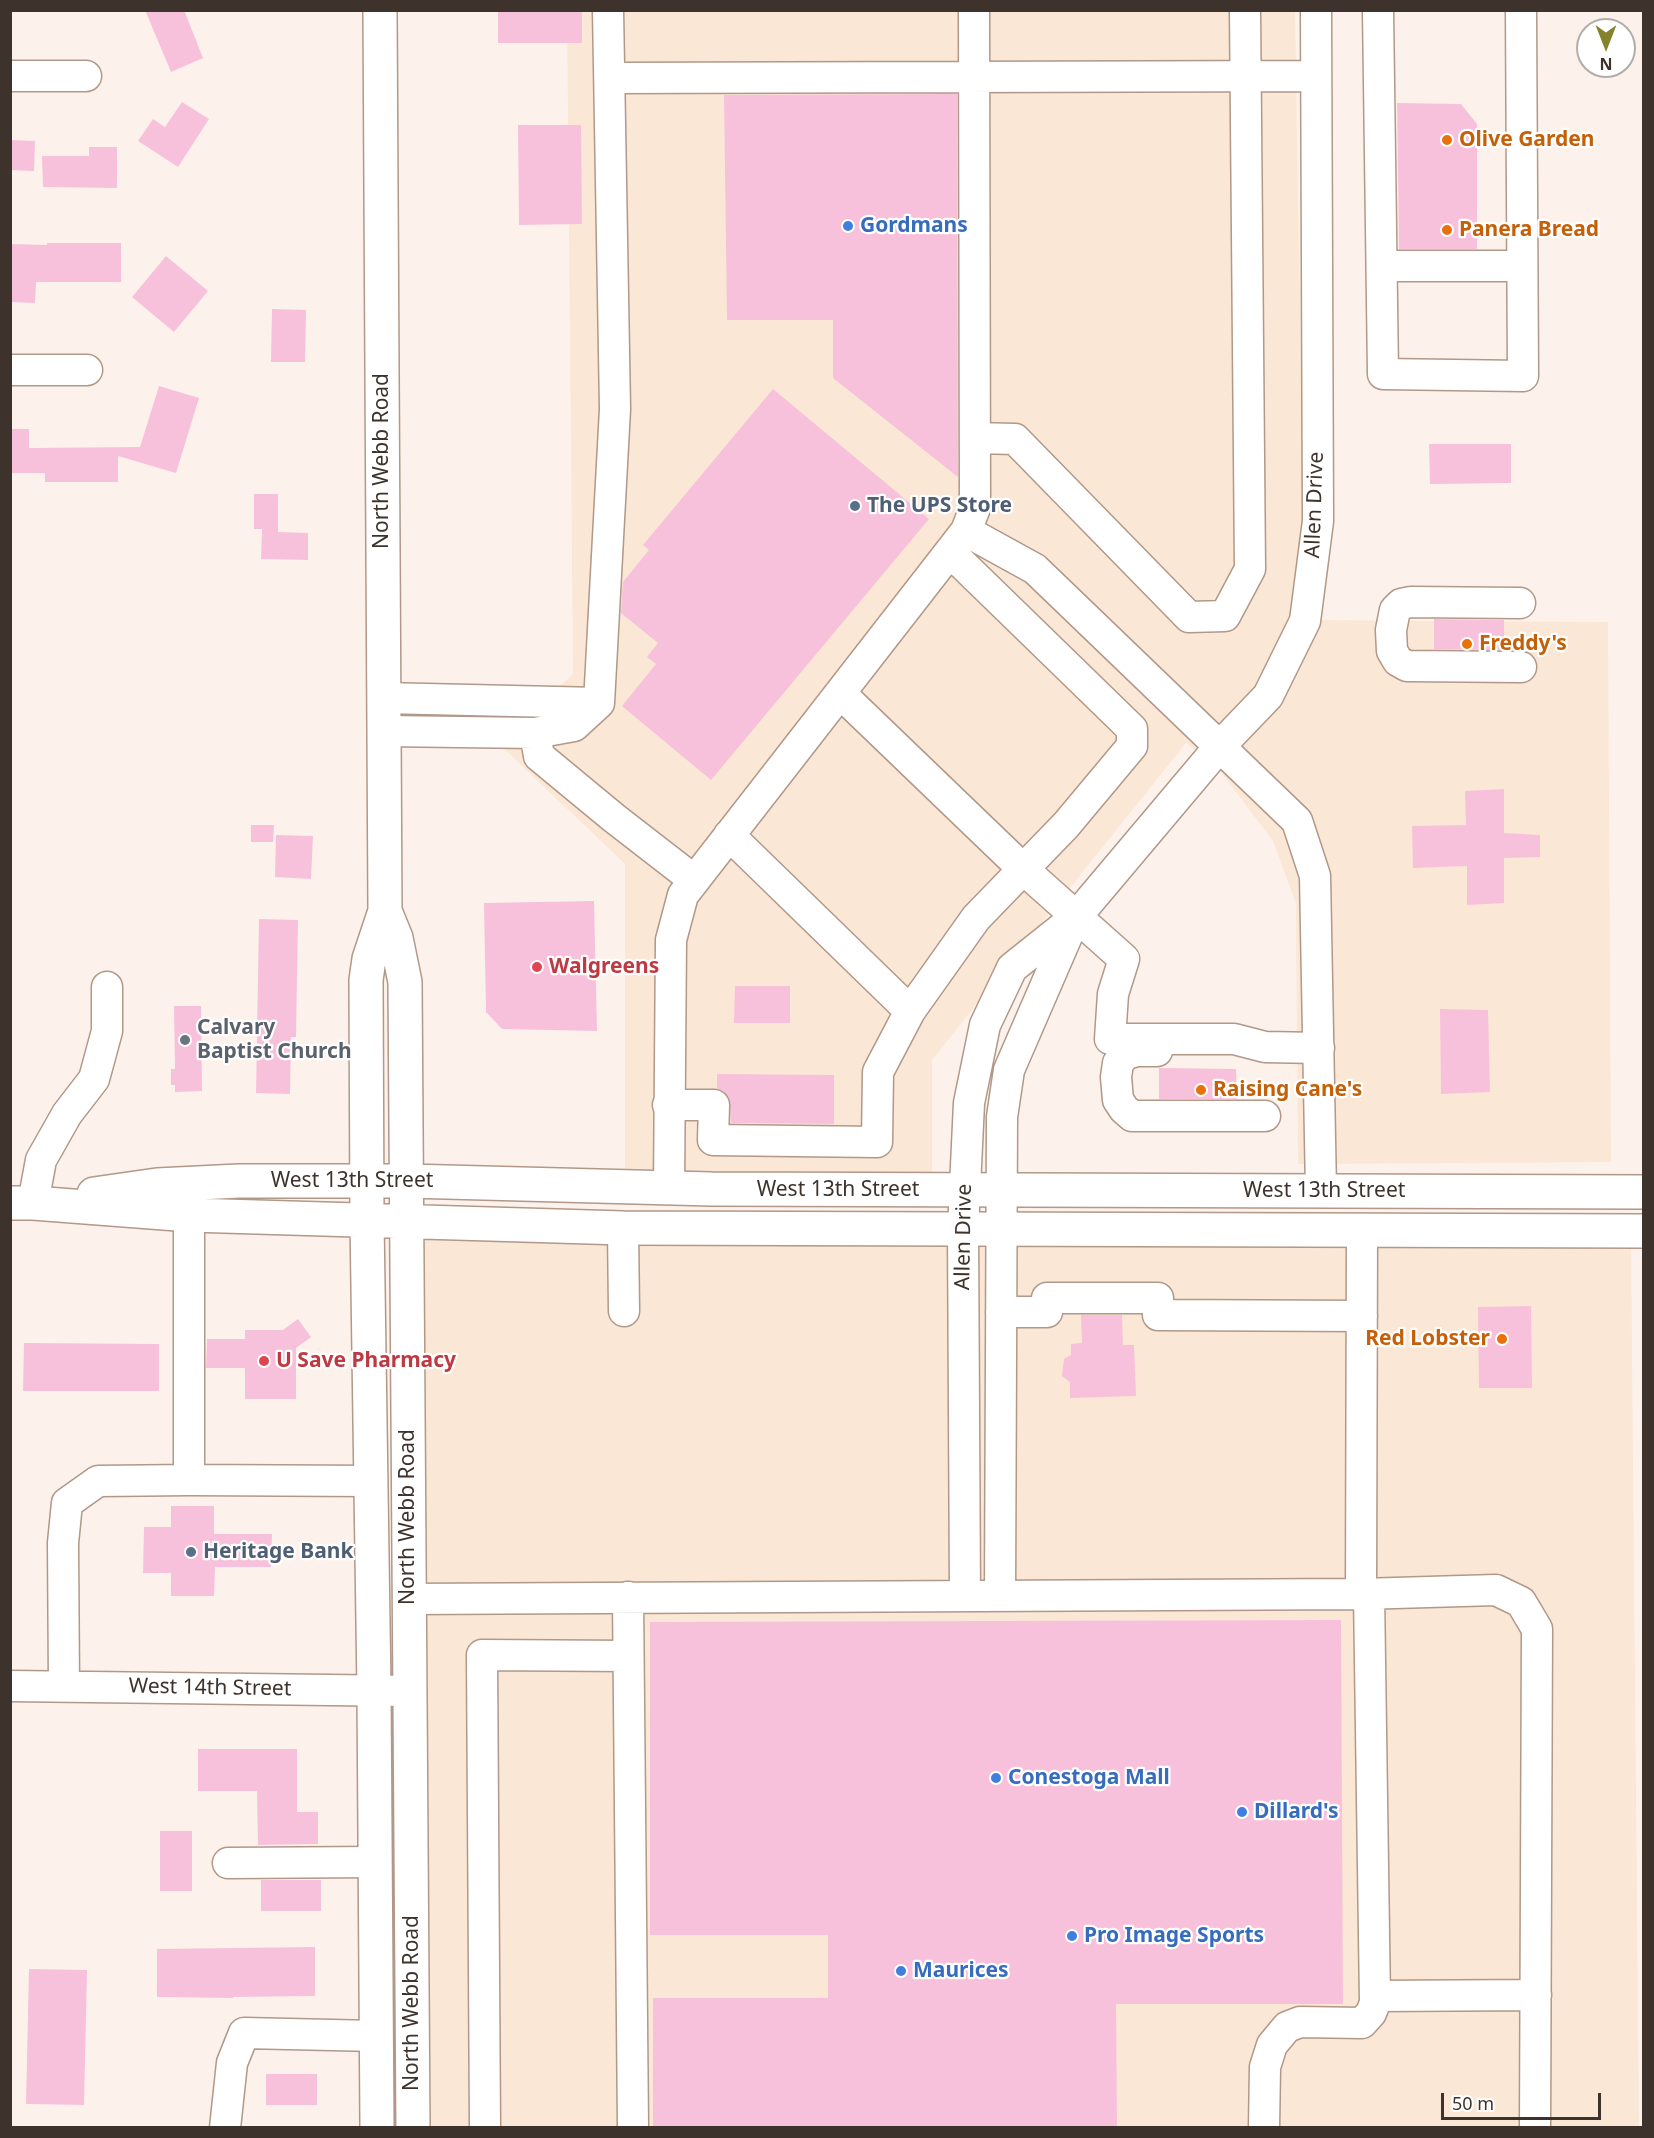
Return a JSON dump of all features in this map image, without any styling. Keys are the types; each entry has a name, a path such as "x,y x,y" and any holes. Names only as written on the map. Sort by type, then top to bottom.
{"main road":[{"name":"North Webb Road","path":"377,2127 366,980 369,959 385,911 380,10"},
{"name":"North Webb Road","path":"385,911 396,938 405,982 413,2127"},
{"name":"West 13th Street","path":"190,1199 239,1180 408,1180 669,1188 1644,1192"},
{"name":"West 13th Street","path":"22,1203 190,1199 367,1220 623,1228 1644,1231"}],"street":[{"path":"384,731 535,733 574,726 599,703 615,409 608,10"},
{"path":"669,1188 671,940 683,895 958,542 975,508 976,77 974,10"},
{"path":"976,438 1015,439 1189,617 1225,616 1250,569 1245,10"},
{"name":"Allen Drive","path":"965,1596 963,1229 969,1103 985,1025 1011,969 1076,917 1220,746 1268,696 1305,621 1317,521 1316,10"},
{"path":"1378,10 1383,374 1523,376 1521,10"},
{"path":"10,76 86,76"},
{"path":"610,78 1316,76"},
{"path":"1382,266 1522,266"},
{"path":"10,370 87,370"},
{"path":"958,542 1035,569 1297,821 1315,876 1321,1191"},
{"path":"668,1105 714,1105 713,1140 877,1142 878,1072 910,1011 976,918 1066,825 1132,746 1132,729 958,542"},
{"path":"1520,603 1411,602 1401,604 1395,610 1391,640 1392,651 1398,661 1407,666 1521,667"},
{"path":"840,693 1023,869 1124,959 1113,994 1110,1039 1234,1039 1265,1047"},
{"path":"383,698 599,703"},
{"path":"535,733 539,756 694,880"},
{"path":"729,835 910,1011"},
{"name":"Allen Drive","path":"1000,1596 1002,1117 1009,1070 1076,917"},
{"path":"22,1203 41,1160 67,1114 94,1079 107,1031 107,987"},
{"path":"1265,1116 1132,1116 1124,1110 1118,1100 1116,1077 1118,1063 1126,1054 1137,1051 1234,1051 1265,1047 1319,1048"},
{"path":"189,1480 190,1199"},
{"path":"623,1228 624,1311"},
{"path":"1264,2127 1265,2067 1272,2045 1287,2027 1300,2022 1362,2023 1371,2013 1375,1996 1365,1593 1362,1231"},
{"path":"1001,1312 1047,1312 1047,1298 1158,1298 1158,1315 1362,1316"},
{"path":"64,1686 63,1543 67,1503 98,1481 371,1481"},
{"path":"409,1599 1365,1593 1496,1590 1521,1602 1537,1629 1535,2127"},
{"path":"628,1598 633,2127"},
{"path":"485,2127 482,1655 628,1656"},
{"name":"West 14th Street","path":"10,1686 410,1690"},
{"path":"228,1863 375,1862"},
{"path":"1375,1996 1536,1995"},
{"path":"225,2127 232,2063 244,2033 376,2036"}],"shaded area":[{"path":"567,11 1295,11 1305,620 1608,622 1611,1162 1298,1164 1296,904 1273,841 1221,772 1186,743 932,1060 932,1181 625,1181 625,864 498,743 573,674"},
{"path":"423,1235 1631,1238 1639,2127 431,2127"}],"building":[{"path":"145,10 184,10 203,58 171,72"},
{"path":"498,10 582,10 582,43 498,43"},
{"path":"957,94 958,477 833,378 833,320 727,320 724,95"},
{"path":"182,102 209,119 178,167 138,141 153,119 165,127"},
{"path":"1397,103 1461,104 1477,124 1477,249 1399,249"},
{"path":"518,125 581,125 582,224 519,225"},
{"path":"10,140 35,141 34,171 10,170"},
{"path":"89,147 117,147 117,188 43,187 42,156 89,156"},
{"path":"47,243 121,243 121,282 36,282 35,303 10,302 10,244 47,245"},
{"path":"166,256 208,291 174,332 132,297"},
{"path":"272,309 306,310 305,362 271,362"},
{"path":"159,386 199,398 176,473 118,456 118,482 45,482 45,473 10,473 10,429 29,429 29,448 140,447"},
{"path":"773,389 929,519 711,780 622,706 656,664 647,657 658,643 621,613 623,582 649,550 643,545"},
{"path":"1429,444 1511,444 1511,483 1430,484"},
{"path":"254,494 278,494 278,532 308,533 308,560 261,559 262,529 254,529"},
{"path":"1434,619 1504,620 1504,650 1434,649"},
{"path":"1504,789 1504,833 1540,835 1540,857 1504,858 1504,903 1467,905 1467,866 1413,868 1412,826 1466,825 1465,791"},
{"path":"251,825 274,825 273,842 251,842"},
{"path":"276,835 313,836 311,879 275,877"},
{"path":"594,901 597,1031 502,1029 486,1012 484,903"},
{"path":"259,919 298,920 296,1037 291,1037 290,1094 256,1093"},
{"path":"735,986 790,986 790,1023 734,1023"},
{"path":"174,1006 201,1006 202,1091 175,1092 175,1085 171,1085 171,1069 175,1069"},
{"path":"1440,1009 1488,1010 1490,1092 1441,1094"},
{"path":"1159,1068 1236,1069 1237,1099 1159,1099"},
{"path":"717,1074 834,1075 834,1124 731,1123 729,1097 717,1088"},
{"path":"1531,1306 1532,1388 1479,1388 1478,1307"},
{"path":"1081,1315 1122,1315 1123,1345 1134,1345 1136,1396 1070,1398 1070,1382 1062,1376 1064,1359 1071,1355 1071,1344 1082,1343"},
{"path":"298,1319 311,1337 296,1348 296,1399 245,1399 245,1368 206,1368 207,1339 245,1339 245,1330 283,1330"},
{"path":"24,1343 159,1344 159,1391 23,1391"},
{"path":"171,1506 214,1506 214,1534 272,1534 271,1567 215,1567 214,1596 171,1596 171,1573 143,1573 144,1527 171,1527"},
{"name":"Conestoga Mall","path":"1341,1620 1343,2004 1116,2004 1117,2127 653,2127 653,1998 828,1998 828,1935 650,1935 650,1622"},
{"path":"198,1749 297,1749 297,1812 318,1812 318,1844 258,1845 257,1791 198,1791"},
{"path":"160,1831 192,1831 192,1891 160,1891"},
{"path":"261,1880 321,1880 321,1911 261,1911"},
{"path":"315,1947 315,1996 157,1997 157,1949"},
{"path":"29,1969 87,1970 84,2105 26,2104"},
{"path":"266,2074 317,2074 317,2105 266,2105"}],"place":[{"name":"Olive Garden","path":"1447,140"},
{"name":"Gordmans","path":"848,226"},
{"name":"Panera Bread","path":"1447,230"},
{"name":"The UPS Store","path":"855,506"},
{"name":"Freddy's","path":"1467,644"},
{"name":"Walgreens","path":"537,967"},
{"name":"Calvary Baptist Church","path":"185,1040"},
{"name":"Raising Cane's","path":"1201,1090"},
{"name":"Red Lobster","path":"1502,1339"},
{"name":"U Save Pharmacy","path":"264,1361"},
{"name":"Heritage Bank","path":"191,1552"},
{"name":"Conestoga Mall","path":"996,1778"},
{"name":"Dillard's","path":"1242,1812"},
{"name":"Pro Image Sports","path":"1072,1936"},
{"name":"Maurices","path":"901,1971"}]}
